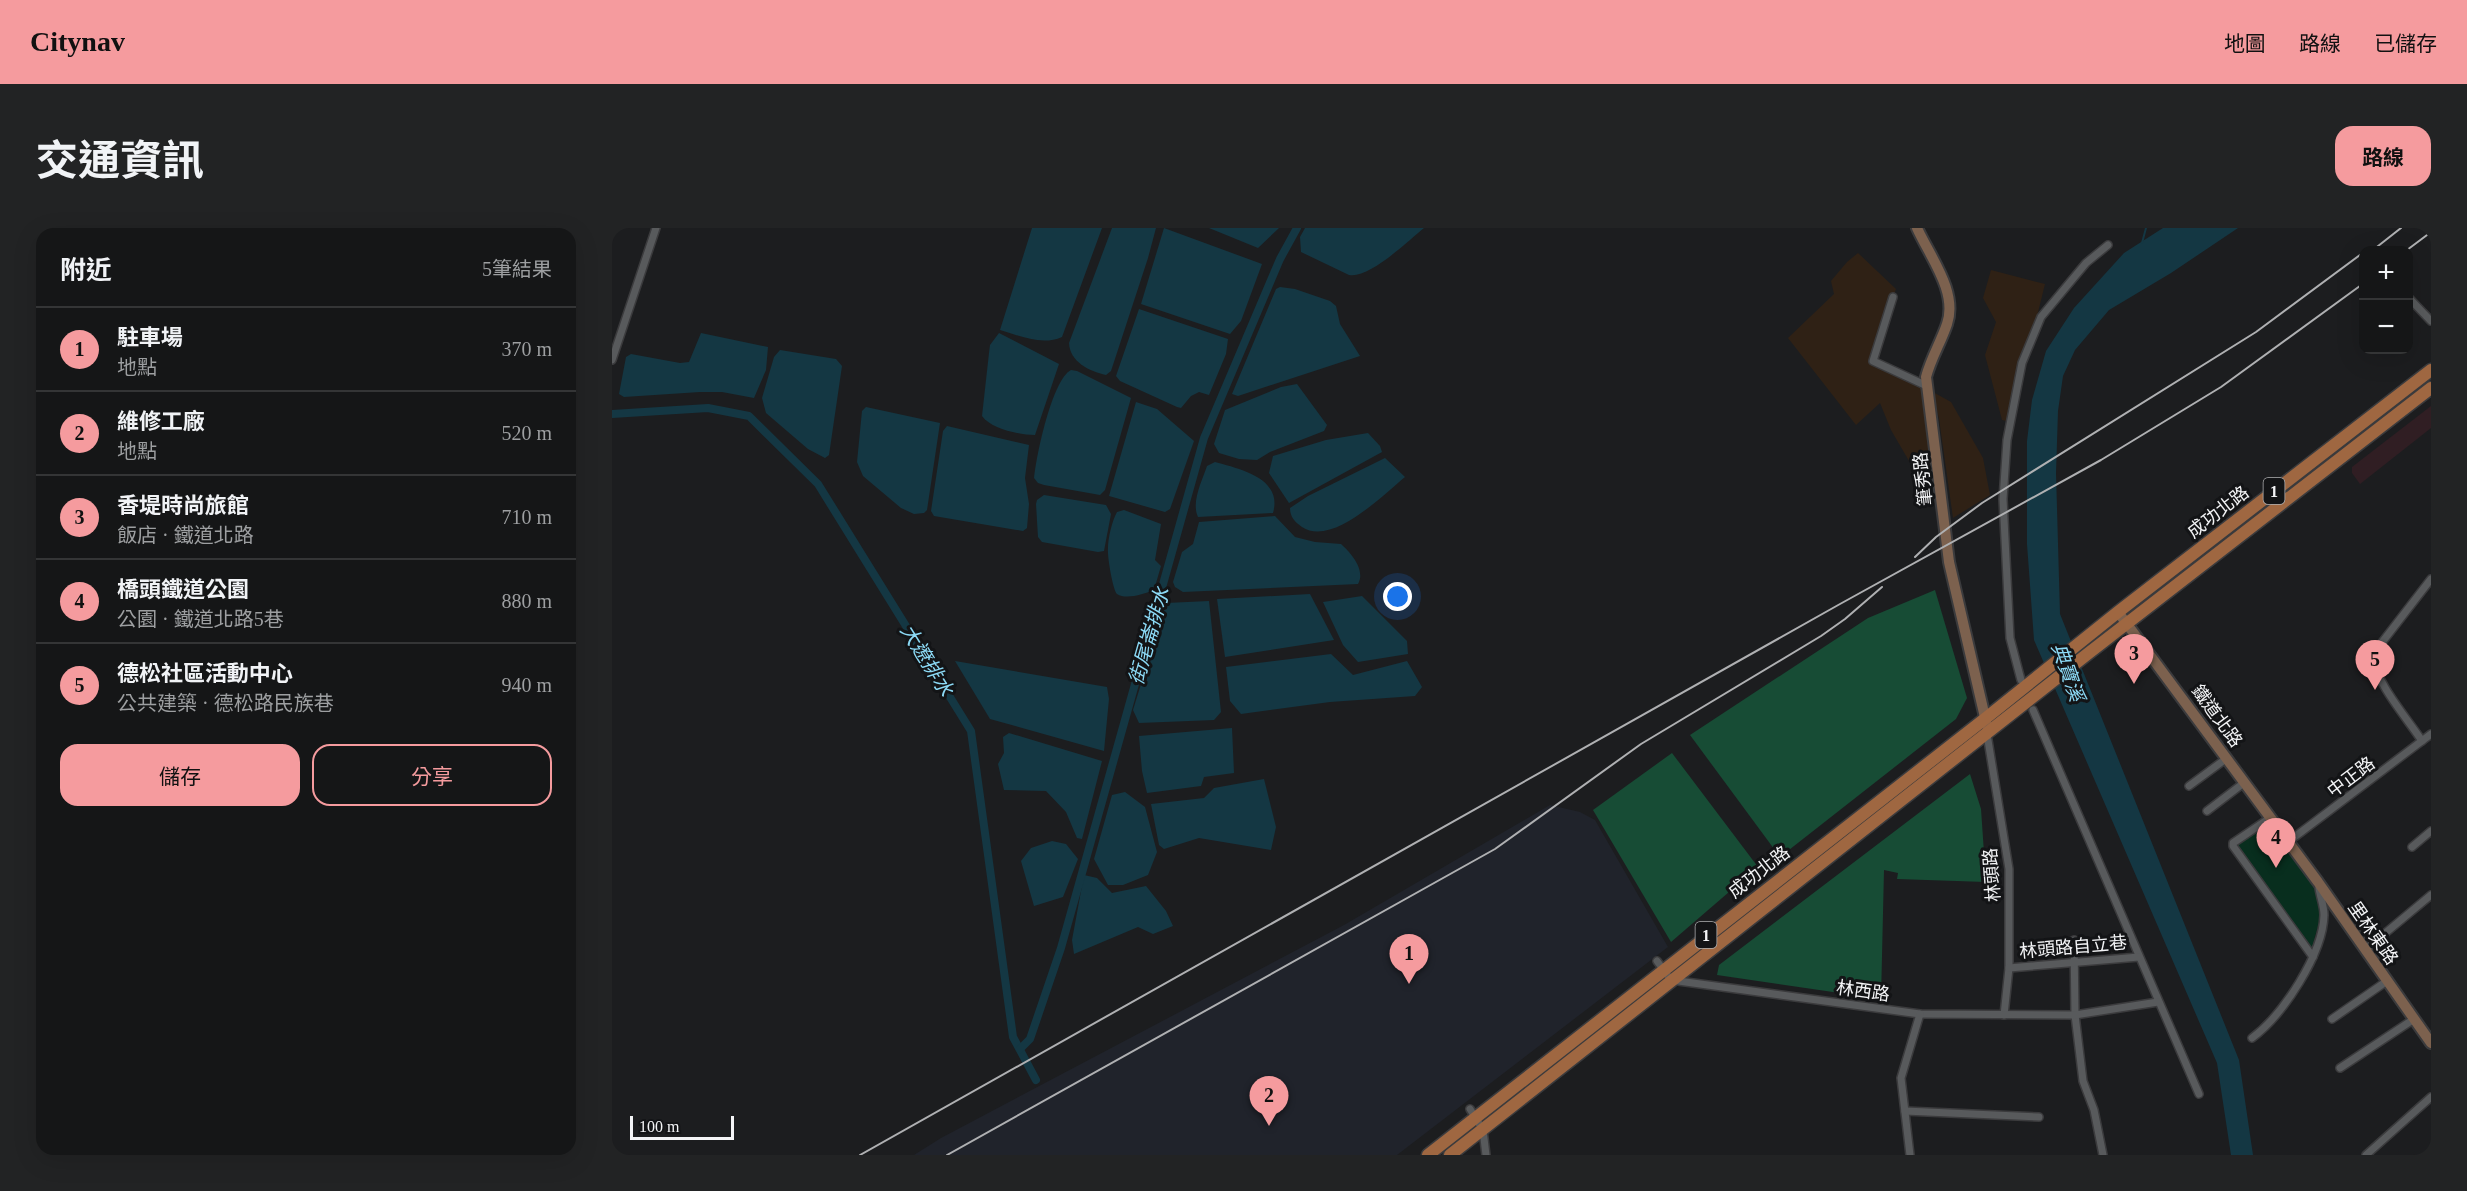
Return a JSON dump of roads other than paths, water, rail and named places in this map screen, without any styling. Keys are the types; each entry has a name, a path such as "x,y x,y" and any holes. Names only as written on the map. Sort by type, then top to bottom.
{"main road":[{"name":"成功北路","path":"1450,1155 1483,1130 1664,970 1986,718 2024,682 2085,639 2431,370"},
{"name":"成功北路","path":"1428,1155 1473,1113 1987,734 2431,388"}],"street":[{"path":"612,360 656,228"},
{"name":"筆秀路","path":"1917,228 1946,286 1950,301 1947,325 1931,359 1926,377 1949,562 1986,718 1987,734"},
{"path":"2024,682 2010,638 2003,499 2007,440 2022,363 2041,317 2086,263 2108,244"},
{"path":"1893,297 1873,361 1927,386"},
{"path":"2412,300 2431,321"},
{"path":"2422,741 2379,678 2373,664 2373,654 2431,579"},
{"name":"鐵道北路","path":"2118,612 2288,842"},
{"path":"2033,710 2199,1094"},
{"name":"林頭路","path":"1987,734 2009,869 2009,968 2004,1015"},
{"name":"中正路","path":"2288,842 2431,734"},
{"path":"2189,786 2227,758"},
{"path":"2207,812 2244,783"},
{"path":"2270,818 2233,843 2233,846 2313,957"},
{"path":"2412,847 2431,831"},
{"name":"里林東路","path":"2288,842 2431,1043"},
{"path":"2253,1038 2286,1000 2313,957 2321,934 2324,914 2318,882"},
{"path":"2365,950 2430,899"},
{"path":"2074,940 2075,1015 2083,1081 2094,1110 2103,1155"},
{"name":"林頭路自立巷","path":"2009,968 2139,957"},
{"name":"林西路","path":"1664,970 1920,1014 2075,1015 2158,1002"},
{"path":"2332,1019 2387,981"},
{"path":"1910,1155 1901,1078 1920,1014"},
{"path":"2340,1068 2414,1019"},
{"path":"2366,1155 2431,1097"},
{"path":"1905,1111 2039,1117"},
{"path":"1473,1113 1483,1130 1486,1155"}],"water":[{"path":"1032,228 1102,228 1062,337 1054,340 1031,339 1000,330"},
{"path":"1112,228 1156,228 1111,371 1106,375 1081,365 1070,350 1069,343"},
{"path":"1164,228 1262,264 1241,321 1230,334 1141,304"},
{"path":"1209,228 1279,228 1258,248"},
{"path":"1305,228 1424,228 1399,250 1377,265 1357,275 1349,275 1301,252 1300,237"},
{"name":"典寶溪","path":"2163,228 2238,228 2171,273 2109,310 2075,350 2063,376 2058,411 2056,473 2060,614 2239,1060 2253,1155 2231,1155 2217,1063 2034,640 2027,544 2027,441 2032,400 2046,351 2074,308 2124,253"},
{"path":"1280,287 1295,289 1330,301 1336,306 1340,324 1360,356 1238,396 1232,394 1276,289"},
{"path":"1139,309 1228,339 1226,354 1209,395 1199,392 1191,396 1181,408 1120,381 1116,376"},
{"path":"701,333 768,347 766,370 754,398 722,392 624,397 619,394 626,357 631,354 680,363 689,362"},
{"path":"999,333 1059,364 1035,435 999,428 982,416 990,345"},
{"path":"780,350 836,359 842,366 829,455 825,458 808,449 766,413 762,398 774,357"},
{"path":"1071,370 1131,398 1105,490 1100,495 1044,485 1038,483 1034,478 1051,403 1057,388"},
{"path":"1297,384 1327,425 1324,431 1270,452 1257,460 1239,459 1219,453 1214,444 1225,410 1281,387"},
{"path":"1136,402 1157,409 1194,441 1170,509 1165,512 1109,496"},
{"path":"866,407 940,423 927,510 924,513 914,514 901,508 863,476 857,462 862,411"},
{"path":"947,426 1029,445 1025,478 1029,504 1027,528 1023,531 934,516 931,511 943,431"},
{"path":"1368,433 1380,446 1382,452 1289,503 1269,473 1273,456 1326,440"},
{"path":"1385,458 1405,477 1356,516 1328,530 1314,531 1302,527 1293,519 1290,508 1308,496"},
{"path":"1215,462 1247,472 1266,483 1272,491 1273,513 1198,517 1196,505 1198,492 1207,466"},
{"path":"1044,495 1106,505 1111,514 1104,551 1098,552 1042,542 1038,537 1036,504 1037,500"},
{"path":"1124,510 1161,524 1155,560 1161,566 1154,590 1140,595 1121,596 1117,594 1111,572 1108,544 1113,520 1117,512"},
{"path":"1275,516 1295,537 1315,542 1341,544 1359,568 1358,584 1183,592 1175,587 1173,582 1182,552 1193,544 1199,522"},
{"path":"1310,594 1334,640 1225,657 1217,599"},
{"path":"1362,596 1407,641 1408,654 1358,662 1343,645 1323,602"},
{"path":"1209,601 1221,712 1214,720 1139,723 1133,710 1166,603"},
{"path":"1331,654 1353,675 1407,661 1422,687 1415,696 1330,702 1241,714 1230,701 1226,667"},
{"path":"955,661 1107,687 1109,699 1104,751 990,719"},
{"path":"1232,728 1234,773 1204,777 1201,786 1147,793 1142,771 1139,736"},
{"path":"1009,733 1102,761 1082,839 1077,838 1066,812 1046,791 1004,790 998,764 1004,753 1003,737"},
{"path":"1264,779 1276,827 1271,850 1199,838 1164,849 1159,845 1151,804 1204,798 1214,788"},
{"path":"1125,792 1145,807 1157,852 1148,875 1123,885 1108,885 1094,859 1112,795"},
{"path":"1052,841 1066,844 1078,859 1063,897 1034,906 1021,861 1031,848"},
{"path":"1084,875 1097,878 1112,893 1146,886 1166,911 1173,926 1153,934 1138,927 1074,954 1072,940"}],"waterway":[{"name":"街尾崙排水","path":"1020,1049 1030,1039 1061,948 1204,438 1280,259 1297,228"},
{"path":"2142,243 2146,228"},
{"name":"大遼排水","path":"612,414 708,408 749,416 818,484 971,731 1013,1037 1036,1080"}],"railway":[{"path":"2378,246 2401,228"},
{"path":"2412,246 2431,232"},
{"path":"1915,557 1936,537 1982,503 2256,332 2359,256"},
{"path":"860,1155 1840,604 2101,460 2221,387 2359,287"},
{"path":"947,1155 1495,849 1641,744 1821,636 1882,587"}],"place":[{"name":"香堤時尚旅館","path":"2134,684"},
{"name":"德松社區活動中心","path":"2375,690"},
{"name":"橋頭鐵道公園","path":"2276,868"},
{"name":"駐車場","path":"1409,984"},
{"name":"維修工廠","path":"1269,1126"}]}
